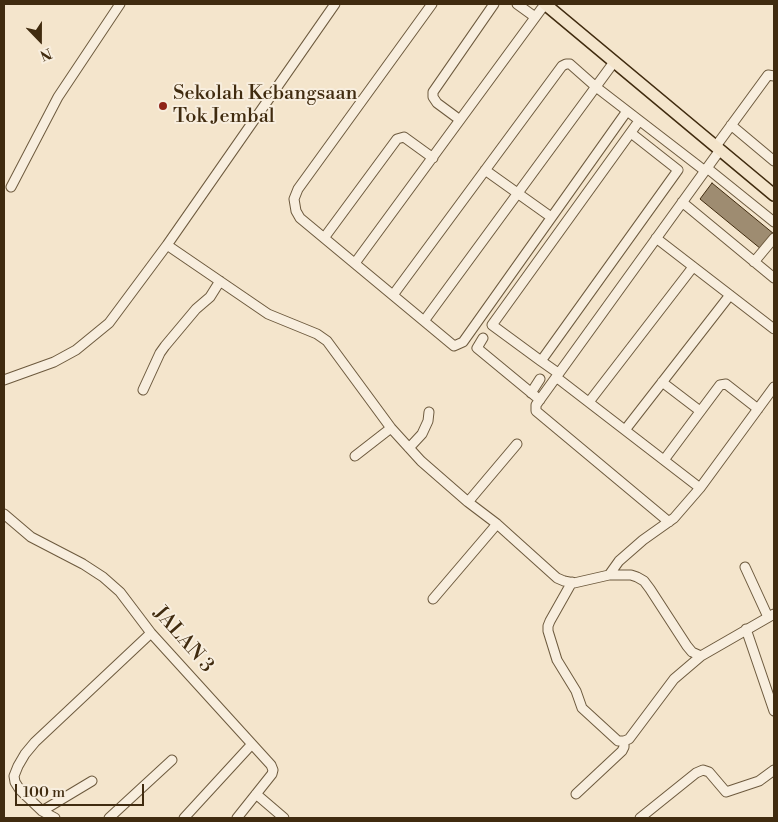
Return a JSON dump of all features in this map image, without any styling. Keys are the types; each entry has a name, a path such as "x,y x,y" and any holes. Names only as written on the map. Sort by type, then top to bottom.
{"main road":[{"path":"545,4 774,195"}],"street":[{"path":"4,380 54,362 76,350 109,322 167,245 335,4"},
{"path":"432,4 298,189 294,199 296,211 300,218 454,346 463,342 628,111"},
{"path":"460,120 437,103 433,98 432,92 494,4"},
{"path":"518,4 535,17"},
{"path":"355,263 545,4"},
{"path":"11,188 58,97 115,6"},
{"path":"424,321 614,62"},
{"path":"393,295 562,66 566,64 570,64 639,121 706,169 774,222"},
{"path":"668,522 536,411 536,405 706,169 731,125 768,75 774,76"},
{"path":"639,121 492,325 541,361 589,402 700,488"},
{"path":"731,125 774,161"},
{"path":"541,361 678,170 631,133"},
{"path":"324,238 397,139 404,137 432,158"},
{"path":"485,170 552,217"},
{"path":"682,202 774,278"},
{"path":"656,238 774,329"},
{"path":"754,262 774,238"},
{"path":"167,245 268,314 317,334 327,341 391,428 421,461 468,502 497,524 557,578 572,582 609,575 631,575 644,581 687,646 692,652 701,656"},
{"path":"589,402 693,267"},
{"path":"144,390 160,353 196,309 210,297 220,281"},
{"path":"625,430 730,295"},
{"path":"483,338 477,348 540,400"},
{"path":"531,393 540,379"},
{"path":"662,382 700,412"},
{"path":"664,460 720,385 726,384 758,410"},
{"path":"609,575 619,561 668,522 700,488 774,387"},
{"path":"409,448 422,434 428,421 429,412"},
{"path":"355,456 391,428"},
{"path":"468,502 517,444"},
{"name":"JALAN 3","path":"4,514 31,537 103,577 120,592 151,633 252,744 273,770 272,774 237,818"},
{"path":"433,599 497,524"},
{"path":"572,582 548,626 557,660 576,691 582,708 618,741 624,741 629,739 674,679 701,656 771,616 745,568"},
{"path":"746,629 774,711"},
{"path":"55,818 42,811 15,782 14,776 25,754 35,742 151,633"},
{"path":"576,794 622,751 624,741"},
{"path":"184,818 252,744"},
{"path":"109,818 172,760"},
{"path":"640,818 696,773 703,770 709,772 726,792 759,781 774,770"},
{"path":"42,811 92,781"},
{"path":"256,794 284,818"}],"building":[{"path":"712,183 774,234 761,249 700,199"}],"place":[{"name":"Sekolah Kebangsaan Tok Jembal","path":"163,106"}]}
